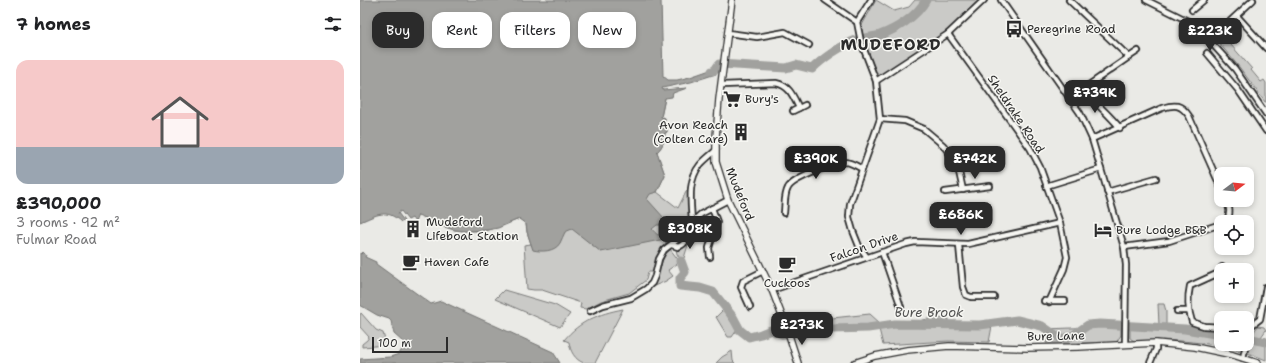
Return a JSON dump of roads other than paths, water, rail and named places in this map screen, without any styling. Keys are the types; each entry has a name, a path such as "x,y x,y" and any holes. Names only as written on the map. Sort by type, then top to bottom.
{"street":[{"name":"Mudeford","path":"732,0 716,130 716,162 728,200 772,290 790,336 798,363"},
{"path":"825,0 857,22"},
{"path":"867,257 859,246 849,217 850,204 880,119 876,81 859,36 857,22 871,0"},
{"path":"876,81 948,34 984,0"},
{"path":"1001,0 1080,113 1092,139 1124,247 1126,265 1125,344"},
{"path":"1069,0 1129,57"},
{"path":"1146,0 1199,29 1235,69 1266,114"},
{"path":"1192,10 1204,0"},
{"path":"1210,40 1237,16 1251,1"},
{"path":"1237,16 1266,48"},
{"path":"728,33 757,37 789,32 809,45"},
{"name":"Sheldrake Road","path":"948,34 1030,148 1040,167 1060,223 1067,257 1064,269 1046,302 1065,301"},
{"path":"1070,98 1138,51"},
{"path":"1207,53 1238,90 1266,131"},
{"path":"722,85 776,83 784,85 792,93 799,108"},
{"path":"1083,90 1091,100 1114,119 1120,128"},
{"path":"793,110 805,105"},
{"path":"1092,139 1172,105 1179,106 1184,109 1189,116 1214,172"},
{"path":"880,119 905,121 924,129 943,145 957,163 962,190"},
{"path":"692,222 691,188 695,174 700,165 716,150"},
{"path":"784,213 788,188 792,182 798,178 846,162 862,169"},
{"path":"1046,186 1101,169"},
{"path":"1107,192 1156,178"},
{"path":"945,192 990,186"},
{"path":"590,311 603,305 631,298 646,289 652,283 659,259 664,250 672,245 701,214 728,200"},
{"path":"710,257 709,248 717,222 712,208"},
{"name":"Falcon Drive","path":"772,290 897,246 915,242 959,245 968,244 1060,223"},
{"path":"1124,247 1169,241 1214,226"},
{"path":"672,245 678,247 683,245 688,234 687,228"},
{"path":"959,245 963,288 966,295 971,297 994,297"},
{"path":"882,252 901,307"},
{"path":"750,307 741,287 742,283 743,281 763,271"},
{"path":"1214,275 1190,286 1188,295 1188,312 1192,322 1204,326 1214,327"},
{"path":"1260,319 1266,287"},
{"path":"1177,311 1188,312"},
{"path":"1254,324 1260,319 1266,318"},
{"path":"1150,363 1156,349 1156,343"},
{"name":"Bure Lane","path":"854,363 875,356 907,350 949,346 1071,348 1156,343 1194,347 1243,358 1258,363"},
{"path":"1243,358 1244,351"}],"waterway":[{"path":"712,71 715,70 719,64 786,68 796,65 812,69 832,53 850,42 880,35 900,26 912,17 926,0"},
{"name":"Bure Brook","path":"681,261 685,272 680,278 680,286 700,288 713,292 733,317 740,330 749,337 771,330 782,334 833,329 868,328 895,324 980,325 1017,320 1042,326 1063,339 1072,336 1088,325 1100,324 1185,329 1214,334"},
{"name":"Bure Brook","path":"1254,339 1266,342"}],"place":[{"name":"Peregrine Road","path":"1014,29"},
{"name":"Bury's","path":"732,99"},
{"name":"Avon Reach (Colten Care)","path":"741,132"},
{"name":"Mudeford Lifeboat Station","path":"413,229"},
{"name":"Bure Lodge B&B","path":"1103,230"},
{"name":"Haven Cafe","path":"411,262"},
{"name":"Cuckoos","path":"787,264"}],"district":[{"name":"MUDEFORD","path":"891,44"}]}
